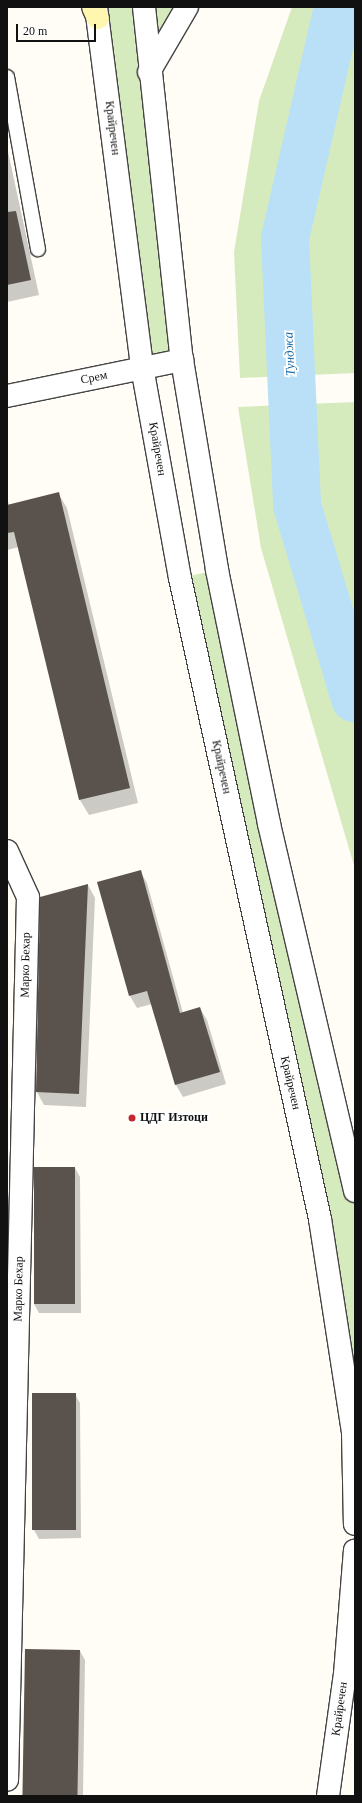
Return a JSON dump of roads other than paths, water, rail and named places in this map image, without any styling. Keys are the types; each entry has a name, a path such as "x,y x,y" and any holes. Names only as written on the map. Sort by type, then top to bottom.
{"street":[{"path":"144,7 149,72 182,360 217,570 269,824 355,1191"},
{"path":"149,72 187,7"},
{"name":"Крайречен","path":"96,10 142,367 182,586 320,1220 354,1432 355,1524"},
{"name":"Срем","path":"7,396 142,367 182,360"},
{"name":"Марко Бехар","path":"7,851 28,897 7,1780"},
{"name":"Крайречен","path":"328,1796 345,1674 355,1550"}],"lane":[{"path":"7,78 38,249"}],"waterway":[{"name":"Тунджа","path":"338,7 285,239 297,505 355,698"}],"place":[{"name":"ЦДГ Изтоци","path":"132,1118"}]}
